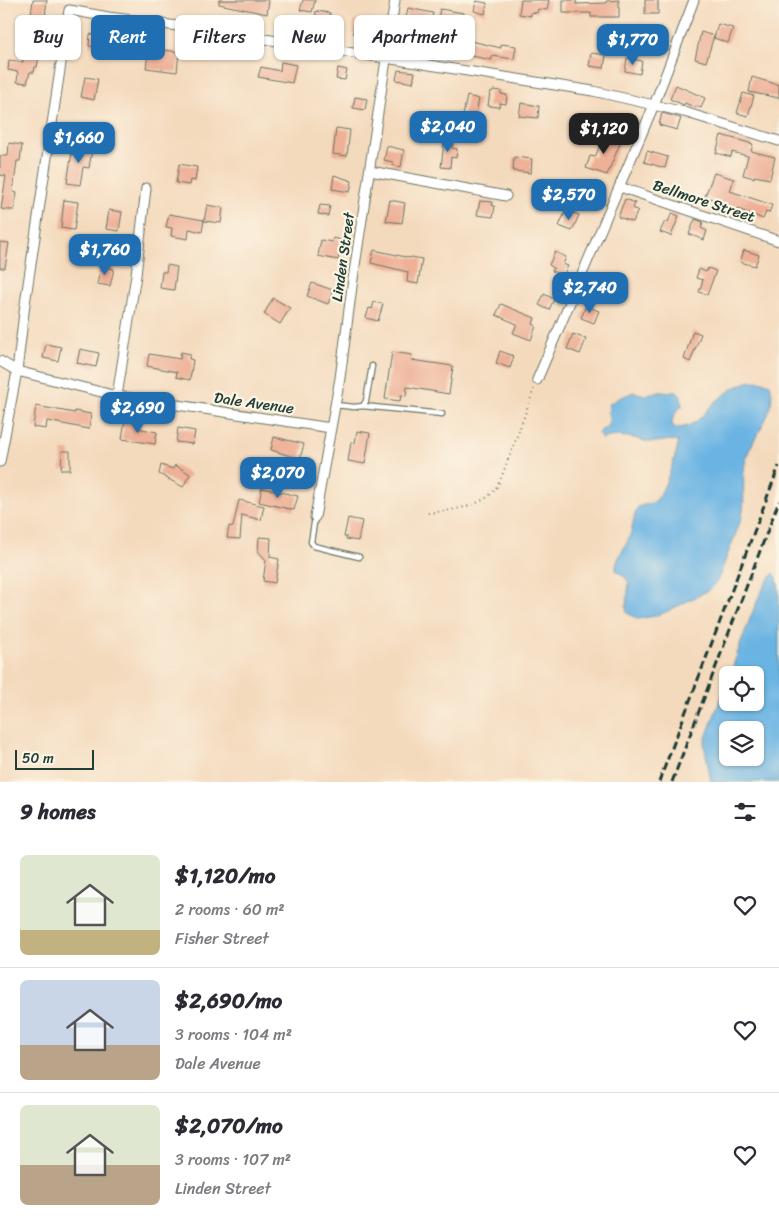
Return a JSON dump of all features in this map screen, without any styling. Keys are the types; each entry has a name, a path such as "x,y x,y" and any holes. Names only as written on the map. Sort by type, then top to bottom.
{"street":[{"name":"Linden Street","path":"392,15 395,0"},
{"path":"537,380 654,105 694,0"},
{"path":"0,462 17,372 25,304 69,10 354,53"},
{"name":"Linden Street","path":"315,517 340,378 385,60"},
{"path":"398,60 593,91 718,122 779,141"},
{"path":"370,171 506,196"},
{"name":"Bellmore Street","path":"620,187 779,240"},
{"path":"117,396 136,275 146,188"},
{"name":"Dale Avenue","path":"0,361 17,372 117,396 331,428"}],"lane":[{"path":"363,406 366,401 372,366"},
{"path":"335,405 442,414"},
{"path":"315,517 311,542 314,546 359,557"}],"path":[{"path":"428,513 452,511 480,501 493,492 514,445 537,380"}],"water":[{"path":"753,381 770,384 771,404 746,459 742,517 717,582 709,590 666,612 638,619 627,613 629,583 616,570 616,566 629,538 638,507 654,501 659,496 666,482 678,442 671,440 648,442 620,436 602,439 598,433 609,423 609,404 634,392 645,395 655,392 677,392 681,396 682,406 675,414 672,425 676,428 683,427 696,422 710,407 731,390"},
{"path":"774,573 779,590 779,782 711,782 704,743 719,703 719,711 764,711 764,666 733,666 762,590"}],"building":[{"path":"33,0 47,0 45,15 31,15"},
{"path":"219,0 269,0 267,14 219,4"},
{"path":"303,0 315,0 312,12 300,10"},
{"path":"521,0 549,0 547,10 538,9 537,13 531,12 531,16 519,14"},
{"path":"563,0 576,0 576,4 607,3 606,1 619,0 619,17 591,17 591,13 563,13"},
{"path":"645,0 658,0 658,14 645,14"},
{"path":"476,1 487,3 485,14 474,11"},
{"path":"408,8 433,13 433,15 407,15"},
{"path":"440,9 464,13 464,15 439,15"},
{"path":"316,11 330,13 330,15 316,15"},
{"path":"718,24 733,28 728,43 714,38"},
{"path":"701,32 714,36 706,62 695,59"},
{"path":"90,34 91,46 89,46"},
{"path":"475,42 501,48 501,44 516,46 514,59 492,56 492,60 475,57"},
{"path":"165,50 175,52 175,60 178,60 177,72 146,68 147,60 165,60"},
{"path":"591,53 606,55 604,68 589,66"},
{"path":"627,58 642,61 640,74 625,71"},
{"path":"9,60 23,62 23,60 38,60 34,72 30,72 27,83 17,82 18,72 8,70"},
{"path":"281,62 296,65 292,83 258,77 261,67 280,71"},
{"path":"338,68 347,70 345,80 336,79"},
{"path":"398,70 415,72 413,83 396,80"},
{"path":"85,77 98,79 94,100 81,97"},
{"path":"752,77 779,85 779,98 749,92"},
{"path":"676,85 705,98 701,108 685,103 684,105 670,99"},
{"path":"493,90 501,91 501,94 507,95 506,104 500,103 499,107 488,106 490,92"},
{"path":"743,93 754,96 748,116 737,113"},
{"path":"467,96 479,99 475,118 463,116"},
{"path":"355,97 367,99 365,110 353,108"},
{"path":"521,103 539,106 538,118 519,116"},
{"path":"662,113 681,118 677,130 659,125"},
{"path":"336,128 350,130 347,156 333,154"},
{"path":"605,134 621,141 607,175 586,168 590,156 595,157"},
{"path":"721,135 753,144 751,151 775,157 770,179 743,175 748,156 732,152 731,157 716,153"},
{"path":"445,136 453,138 452,148 457,149 456,158 451,157 450,168 441,167"},
{"path":"9,143 22,145 20,161 17,161 13,192 17,193 14,210 1,209 6,176 0,175 0,156 8,156"},
{"path":"73,146 92,150 89,168 83,167 80,185 67,183"},
{"path":"387,146 404,150 401,167 392,165 393,162 384,160"},
{"path":"647,151 668,157 665,168 644,162"},
{"path":"514,157 532,159 531,173 513,171"},
{"path":"179,164 197,167 195,181 190,180 189,185 176,183"},
{"path":"714,173 734,179 730,191 772,205 769,213 766,212 763,219 738,209 737,211 725,207 726,205 705,196"},
{"path":"334,175 352,181 350,192 332,189"},
{"path":"625,199 635,203 633,209 638,210 633,222 618,217"},
{"path":"64,200 78,202 74,230 61,228"},
{"path":"390,200 405,203 402,223 386,221"},
{"path":"480,201 493,202 492,205 495,206 493,217 477,215"},
{"path":"207,205 223,208 221,223 204,221"},
{"path":"320,205 330,206 328,216 318,214"},
{"path":"109,210 122,212 119,231 106,229"},
{"path":"566,210 579,215 572,231 559,226"},
{"path":"672,213 679,216 671,236 660,232 665,221 668,222"},
{"path":"169,214 204,220 202,232 189,229 188,239 171,236 172,228 166,227"},
{"path":"695,219 703,222 701,228 707,231 704,240 689,234"},
{"path":"333,238 342,240 338,260 318,256 321,240 332,242"},
{"path":"0,242 9,243 5,268 0,268"},
{"path":"374,250 422,259 418,284 407,282 408,272 371,263"},
{"path":"744,250 759,255 755,266 740,262"},
{"path":"555,252 566,257 563,264 568,266 563,276 552,271 554,268 549,265"},
{"path":"167,265 177,267 174,290 160,288 162,272 166,272"},
{"path":"101,266 114,269 110,286 97,284"},
{"path":"708,268 716,271 707,295 699,292 703,280 696,278 699,269 706,272"},
{"path":"312,283 333,290 328,304 307,296"},
{"path":"544,294 554,299 549,310 539,305"},
{"path":"273,298 290,308 280,324 264,314"},
{"path":"374,302 383,304 378,321 366,318 369,308 372,309"},
{"path":"501,304 535,318 533,324 536,326 531,340 513,333 517,324 496,315"},
{"path":"586,306 599,311 594,323 581,318"},
{"path":"693,331 701,334 690,362 684,359"},
{"path":"573,334 586,339 580,354 567,349"},
{"path":"46,344 61,347 58,361 43,358"},
{"path":"80,349 99,353 96,367 77,363"},
{"path":"500,351 514,356 510,368 496,363"},
{"path":"181,352 190,354 189,359 193,360 190,380 176,377 177,372 147,366 149,354 180,359"},
{"path":"392,352 412,355 411,360 453,366 449,394 407,387 406,396 401,395 400,401 385,399"},
{"path":"36,406 91,414 89,429 47,421 46,429 33,427"},
{"path":"125,420 138,423 137,428 157,432 155,444 122,439"},
{"path":"178,428 195,431 193,444 176,442"},
{"path":"357,431 370,433 365,464 348,461 351,442 355,443"},
{"path":"274,437 304,444 300,459 271,450"},
{"path":"62,451 70,451 70,470 61,470"},
{"path":"161,465 173,469 175,465 190,474 183,487 159,474"},
{"path":"262,488 298,496 294,510 259,502"},
{"path":"239,500 264,506 261,520 242,515 240,539 227,538 229,526 233,527"},
{"path":"348,518 362,521 358,541 344,537"},
{"path":"259,537 271,538 270,557 279,559 275,583 263,581 266,560 258,551"}],"railway":[{"path":"659,782 779,466"},
{"path":"672,782 779,501"}]}
